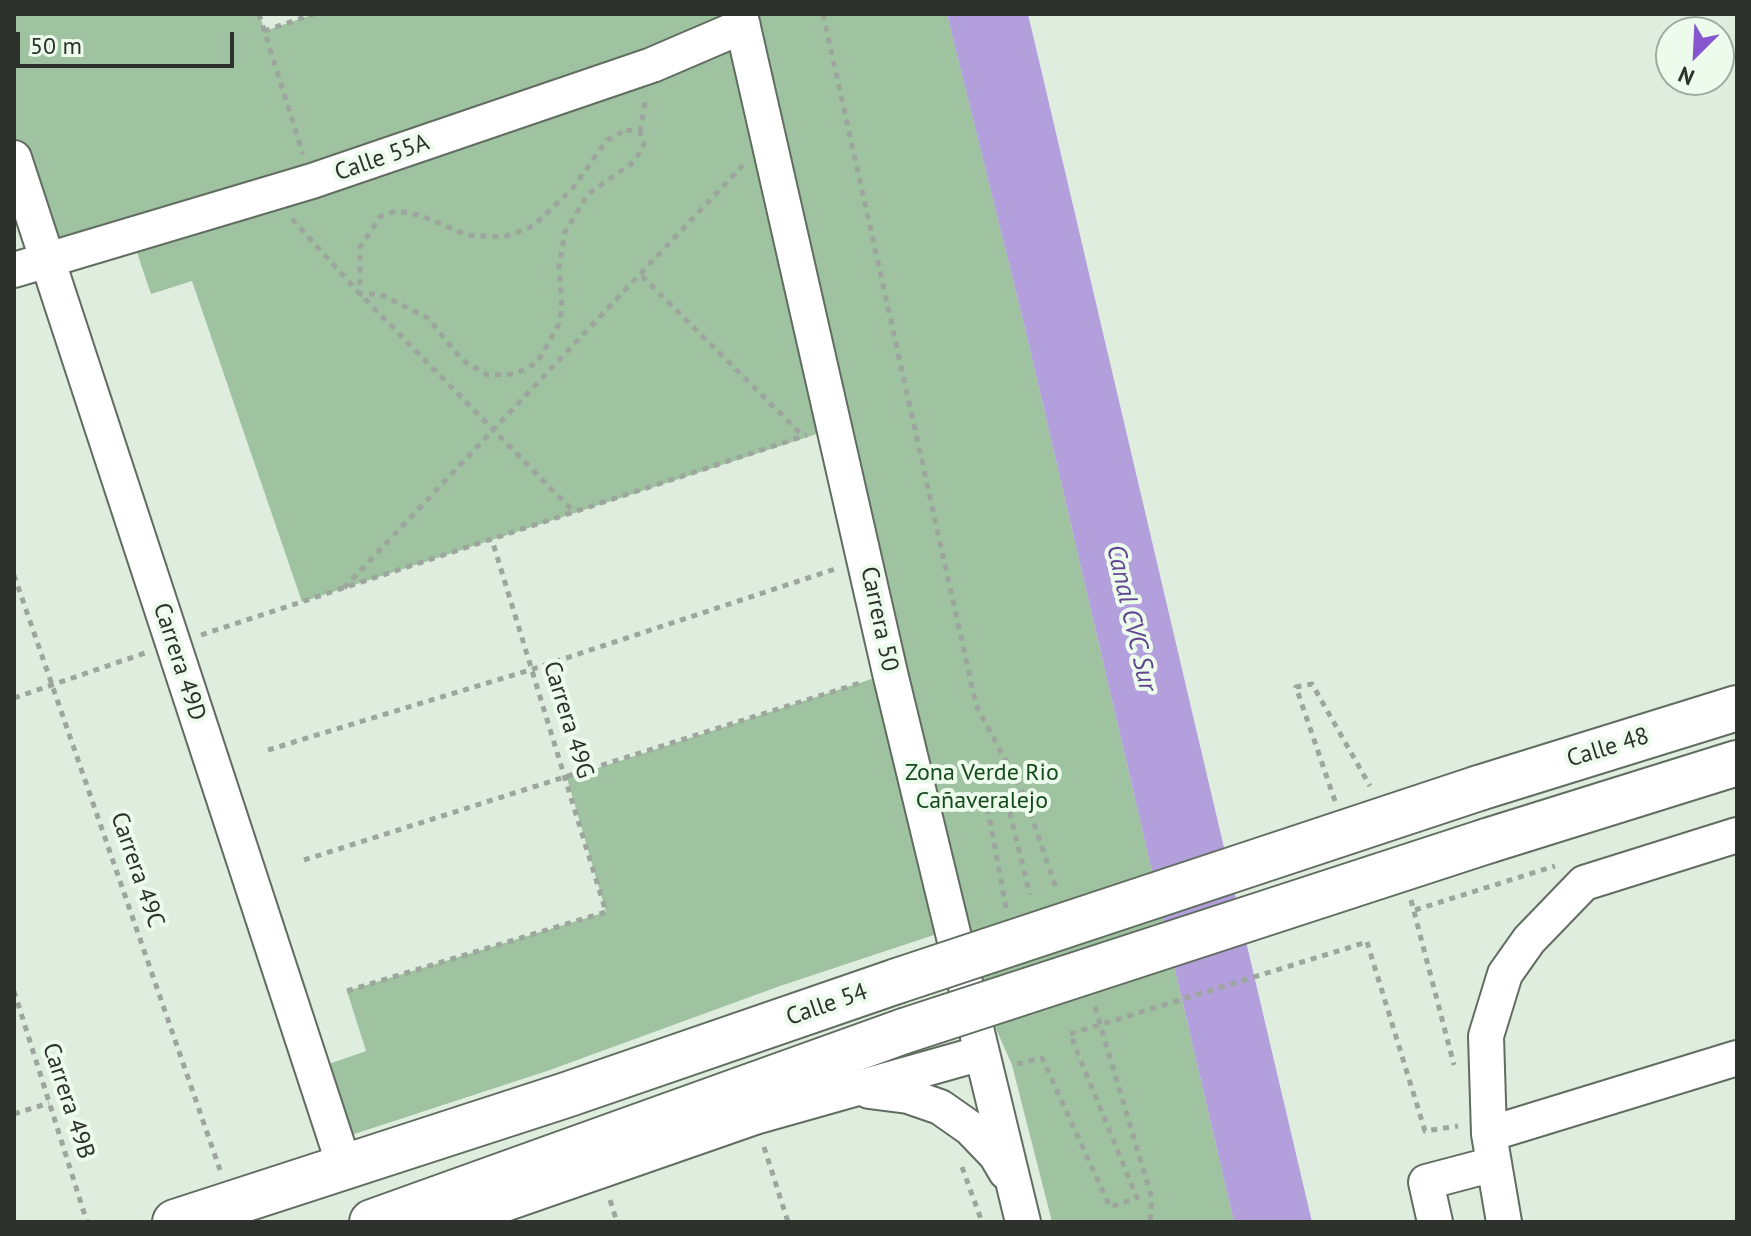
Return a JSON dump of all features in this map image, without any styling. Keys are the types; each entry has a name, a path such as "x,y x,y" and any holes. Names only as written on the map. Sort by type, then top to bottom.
{"main road":[{"name":"Calle 48","path":"1479,788 1737,708"},
{"path":"372,1222 904,1031 1737,763"},
{"name":"Calle 54","path":"175,1222 566,1095 897,981 1479,788"}],"street":[{"name":"Carrera 50","path":"742,20 890,673 1023,1222"},
{"name":"Calle 55A","path":"14,270 312,181 652,65 742,20"},
{"name":"Carrera 49D","path":"14,158 344,1165"},
{"path":"1504,1222 1491,1140 1486,1036 1505,974 1529,940 1584,883 1737,835"},
{"path":"1435,1222 1426,1182 1491,1140 1737,1058"},
{"path":"453,1222 755,1117 841,1092 984,1063"},
{"path":"841,1092 886,1092 940,1107 970,1128 987,1146 1014,1186"}],"path":[{"path":"259,14 312,181"},
{"path":"264,31 314,14"},
{"path":"823,14 976,705 1025,797 1060,901"},
{"path":"626,130 640,132 644,144 635,161 588,194 565,232 559,266 562,306 559,324 537,363 515,374 488,375 462,360 428,318 380,294 360,294 360,247 381,216 397,211 419,215 467,235 504,237 533,226 553,208 572,189 607,140 626,130"},
{"path":"343,589 642,276 769,137"},
{"path":"269,194 360,294 574,512"},
{"path":"642,276 803,436"},
{"path":"228,627 803,436 836,428"},
{"name":"Carrera 49G","path":"347,991 606,912 492,540"},
{"path":"268,750 533,669 866,558"},
{"name":"Carrera 49C","path":"14,575 223,1178"},
{"path":"14,698 173,643"},
{"path":"304,860 890,673"},
{"path":"952,929 1007,910 988,810 1007,801 1030,895"},
{"path":"984,1063 1042,1058 1110,1207 1137,1198 1070,1034 1367,942 1425,1131 1491,1140"},
{"name":"Carrera 49B","path":"14,991 87,1222"},
{"path":"1095,1004 1152,1199 1150,1222"},
{"path":"14,1114 49,1103"},
{"path":"761,1139 788,1222"},
{"path":"961,1165 982,1222"},
{"path":"606,1189 617,1222"}],"green space":[{"name":"Zona Verde Rio Cañaveralejo","path":"14,14 259,14 265,31 314,14 947,14 1025,328 1234,1222 1052,1222 1012,1065 952,929 780,986 547,1071 336,1140 312,1070 366,1051 347,991 606,912 567,778 890,673 835,428 302,602 192,281 151,294 131,235 47,258 14,158"}],"water":[{"name":"Canal CVC Sur","path":"947,14 1028,14 1312,1222 1234,1222 1025,328"}]}
